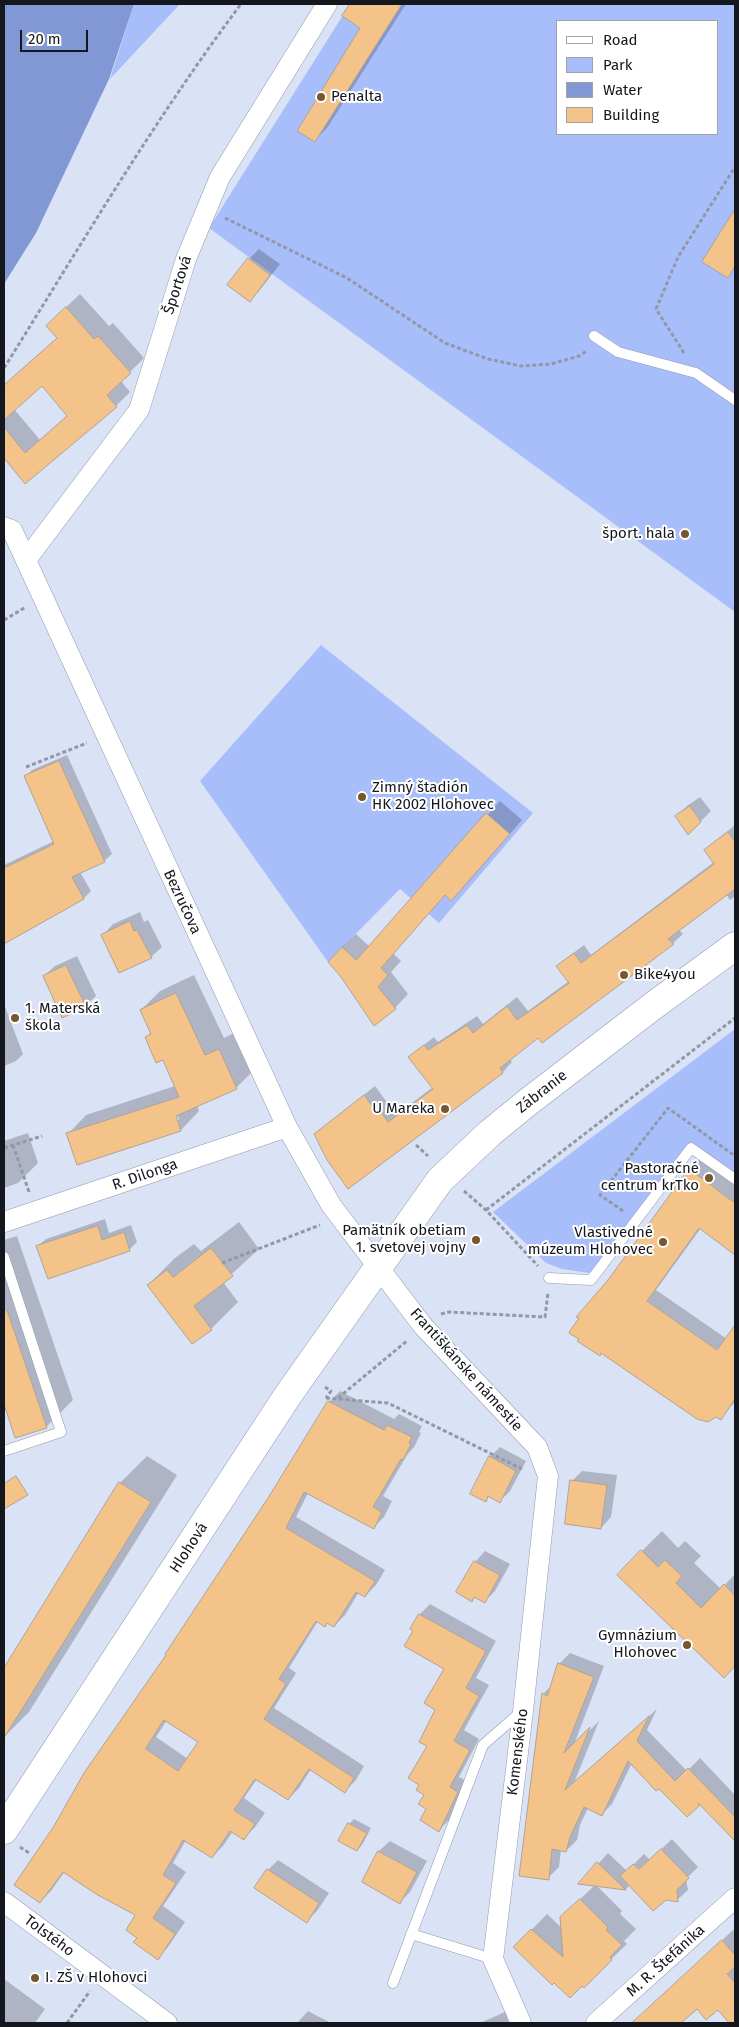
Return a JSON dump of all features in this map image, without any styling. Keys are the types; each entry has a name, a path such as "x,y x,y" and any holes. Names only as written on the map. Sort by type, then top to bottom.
{"main road":[{"name":"Zábranie","path":"378,1268 440,1180 490,1133 637,1018 735,946"},
{"name":"Hlohová","path":"4,1830 288,1395 378,1268"}],"street":[{"name":"Športová","path":"26,560 139,410 186,259 220,176 327,4"},
{"name":"Bezručova","path":"4,527 12,530 287,1127 331,1205 378,1268"},
{"name":"R. Dilonga","path":"4,1222 287,1127"},
{"name":"Františkánske námestie","path":"378,1268 423,1326 537,1447 548,1476"},
{"name":"Komenského","path":"521,2023 494,1959 548,1476"},
{"name":"M. R. Štefánika","path":"596,2023 735,1898"},
{"name":"Tolstého","path":"4,1902 167,2023"}],"lane":[{"path":"598,339 618,352 696,372 735,400"},
{"path":"549,1278 592,1280 691,1148 735,1179"},
{"path":"4,1257 61,1432 4,1451"},
{"path":"393,1983 483,1745 523,1711"},
{"path":"412,1934 494,1959"}],"path":[{"path":"4,368 119,181 199,61 241,4"},
{"path":"696,372 656,309 678,257 735,167"},
{"path":"207,209 347,278 445,343 488,360 521,366 551,364 579,356 598,339"},
{"path":"4,620 33,604"},
{"path":"26,767 92,741"},
{"path":"486,1210 735,1018"},
{"path":"636,1220 600,1195 668,1108 735,1156"},
{"path":"4,1148 42,1136"},
{"path":"416,1145 434,1162"},
{"path":"13,1146 30,1195"},
{"path":"433,1316 449,1312 545,1317 549,1278 486,1210 467,1194"},
{"path":"222,1263 324,1224"},
{"path":"338,1398 413,1336"},
{"path":"324,1386 331,1391 326,1398 388,1403 522,1469"},
{"path":"67,2023 93,1987"}],"green space":[{"path":"134,4 180,4 110,79"},
{"path":"350,4 735,4 735,612 209,228"},
{"name":"Zimný štadión HK 2002 Hlohovec","path":"321,645 533,813 439,923 400,889 328,962 200,781"},
{"path":"735,1029 735,1179 691,1148 596,1274 562,1269 546,1263 493,1212"}],"water":[{"path":"4,4 134,4 109,79 36,233 4,284"}],"building":[{"path":"350,4 402,4 315,142 297,131 360,28 342,16"},
{"path":"735,209 735,266 728,278 702,262"},
{"path":"248,258 270,275 250,302 227,285"},
{"path":"66,307 94,339 98,336 131,373 107,395 117,407 25,484 4,458 4,427 25,453 67,416 42,386 4,420 4,385 57,338 46,326"},
{"path":"59,761 105,862 72,877 84,899 4,944 4,868 54,844 24,776"},
{"path":"690,806 701,822 688,835 675,816"},
{"path":"486,813 510,834 451,901 445,895 381,968 388,975 378,987 396,1009 374,1026 341,977 328,962 342,947 356,960"},
{"path":"728,832 735,842 735,889 668,939 674,944 542,1043 538,1038 500,1068 503,1073 348,1189 327,1160 314,1134 364,1095 378,1114 381,1112 388,1122 433,1089 408,1057 424,1045 428,1050 467,1025 473,1033 507,1006 517,1020 569,983 556,966 574,953 581,963 714,864 704,850"},
{"path":"130,921 134,931 137,930 152,958 119,973 101,935"},
{"path":"66,965 86,1007 62,1018 43,976"},
{"path":"176,993 205,1055 219,1049 237,1089 176,1116 181,1131 77,1165 66,1133 179,1097 163,1060 156,1063 145,1037 151,1034 140,1010"},
{"path":"689,1169 735,1203 735,1255 699,1228 647,1301 717,1350 735,1325 735,1399 721,1420 716,1417 708,1422 697,1419 601,1353 600,1356 577,1341 579,1339 569,1332 579,1318 576,1317 608,1280"},
{"path":"98,1226 102,1240 124,1232 130,1251 48,1279 36,1246"},
{"path":"211,1248 233,1276 194,1306 212,1330 192,1344 147,1285 167,1270 173,1277"},
{"path":"4,1310 7,1310 47,1428 15,1438 4,1404"},
{"path":"328,1401 384,1430 387,1425 412,1437 409,1443 411,1444 403,1460 401,1459 373,1507 382,1512 374,1529 304,1492 286,1528 375,1581 365,1597 356,1592 334,1627 327,1623 325,1627 316,1621 279,1679 286,1684 264,1719 354,1778 345,1793 309,1769 288,1800 255,1779 234,1810 255,1824 244,1840 230,1831 212,1858 183,1840 163,1875 176,1883 153,1918 175,1934 158,1960 133,1942 137,1938 126,1930 135,1915 96,1894 63,1872 40,1903 14,1885 54,1826 84,1773 166,1655 268,1498","holes":["164,1720 198,1742 178,1771 146,1749"]},
{"path":"489,1456 516,1471 500,1503 488,1496 486,1502 470,1494"},
{"path":"16,1476 28,1495 4,1509 4,1484"},
{"path":"570,1480 607,1485 601,1529 565,1524"},
{"path":"119,1482 151,1502 4,1738 4,1668"},
{"path":"641,1550 658,1567 665,1560 682,1576 676,1583 701,1608 724,1584 735,1596 735,1666 724,1678 617,1575"},
{"path":"474,1561 500,1575 485,1603 474,1597 472,1602 456,1592"},
{"path":"419,1614 486,1651 466,1688 479,1696 454,1741 470,1750 450,1787 458,1792 439,1832 420,1820 426,1809 418,1804 424,1795 416,1790 419,1785 408,1778 427,1746 419,1742 435,1710 424,1703 444,1669 404,1646 413,1631 410,1629"},
{"path":"558,1663 594,1677 564,1753 590,1727 565,1790 649,1716 637,1741 675,1781 688,1768 735,1817 735,1841 698,1803 699,1806 687,1817 659,1789 656,1791 628,1761 602,1816 584,1807 570,1837 566,1852 552,1849 549,1880 519,1876 542,1693 547,1696"},
{"path":"348,1823 367,1833 357,1851 338,1841"},
{"path":"661,1849 689,1878 677,1890 678,1902 666,1900 653,1911 620,1876 633,1864 639,1869"},
{"path":"378,1851 417,1872 400,1904 362,1882"},
{"path":"597,1862 626,1890 578,1884"},
{"path":"267,1869 319,1903 307,1923 254,1888"},
{"path":"580,1899 608,1927 606,1930 622,1945 610,1957 612,1960 584,1988 582,1986 570,1998 554,1983 552,1985 513,1947 531,1929 563,1957 560,1917"},
{"path":"722,1940 735,1955 735,1967 727,1974 735,1983 735,2023 729,2023 718,2010 706,2020 697,2009 681,2023 632,2023"}],"place":[{"name":"Penalta","path":"321,97"},
{"name":"šport. hala","path":"685,534"},
{"name":"Zimný štadión HK 2002 Hlohovec","path":"362,797"},
{"name":"Bike4you","path":"624,975"},
{"name":"1. Materská škola","path":"15,1018"},
{"name":"U Mareka","path":"445,1109"},
{"name":"Pastoračné centrum krTko","path":"709,1178"},
{"name":"Pamätník obetiam 1. svetovej vojny","path":"476,1240"},
{"name":"Vlastivedné múzeum Hlohovec","path":"663,1242"},
{"name":"Gymnázium Hlohovec","path":"687,1645"},
{"name":"I. ZŠ v Hlohovci","path":"35,1978"}]}
